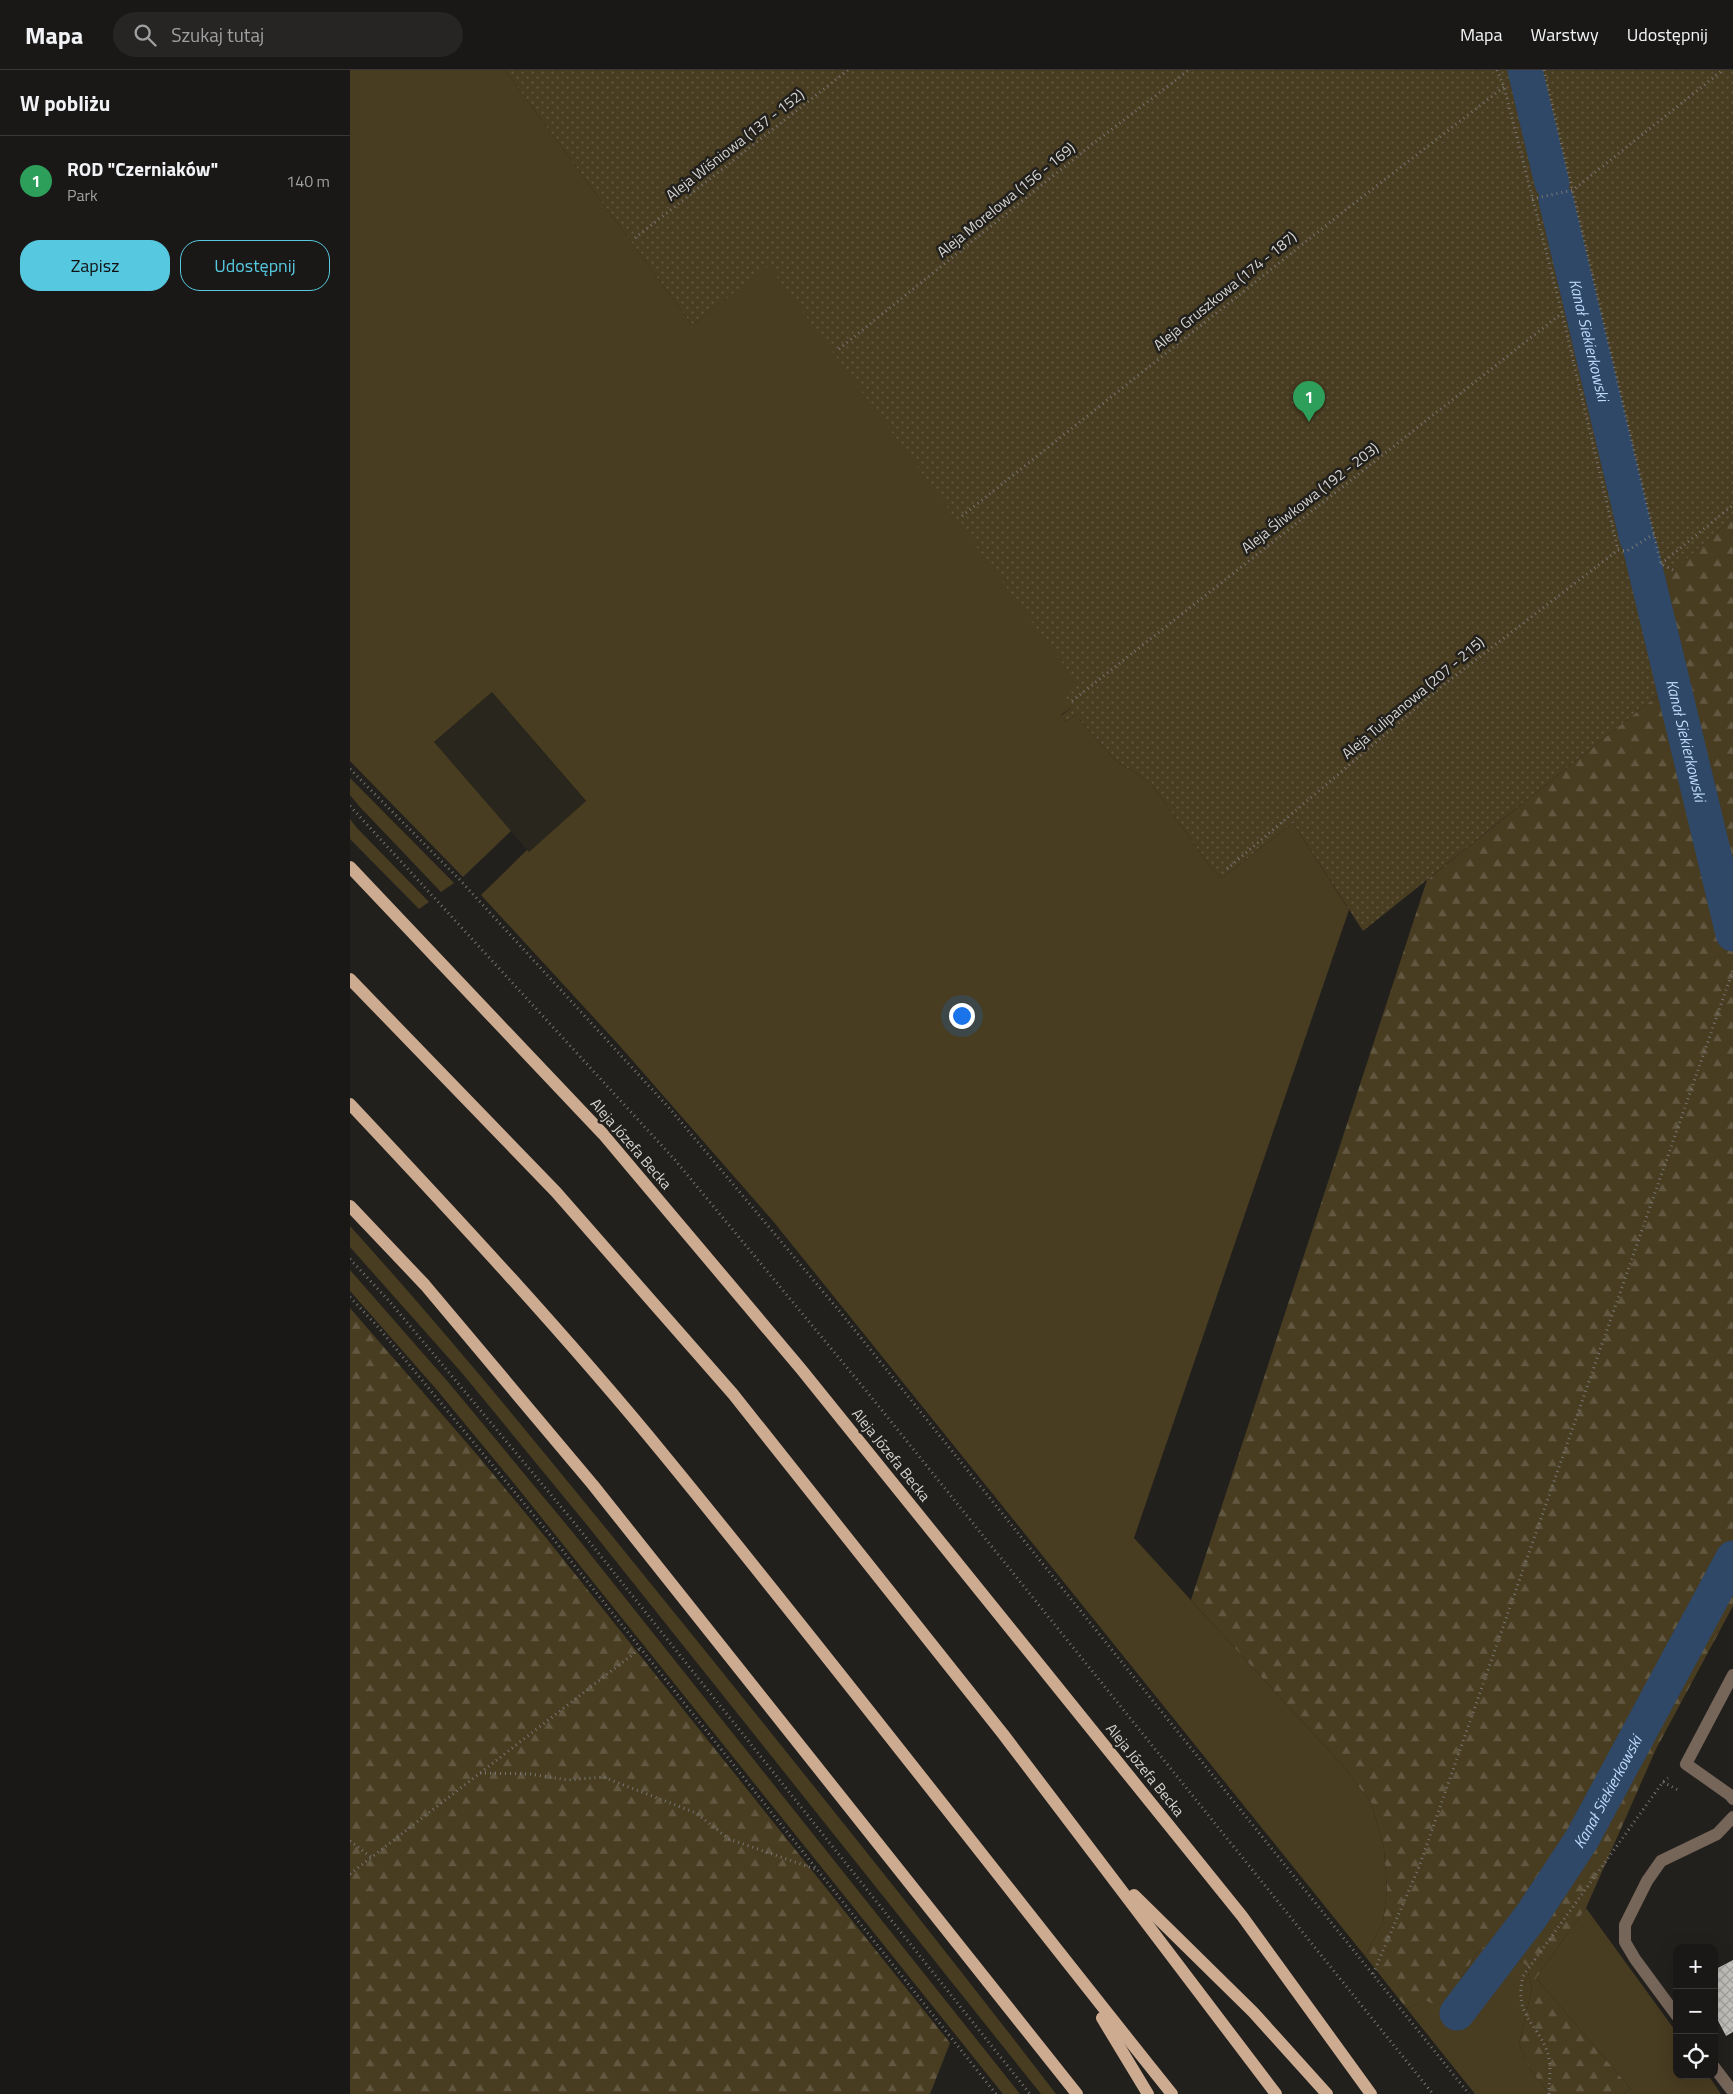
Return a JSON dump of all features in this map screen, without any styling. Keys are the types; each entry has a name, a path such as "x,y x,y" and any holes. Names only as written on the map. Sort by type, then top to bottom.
{"main road":[{"name":"Aleja Józefa Becka","path":"350,867 603,1134 801,1370 1242,1916 1371,2094"},
{"path":"350,979 556,1192 733,1394 1003,1734 1105,1866 1276,2094"},
{"path":"350,1104 482,1245 663,1454 828,1659 1172,2094"},
{"path":"350,1206 425,1285 596,1489 1078,2094"},
{"path":"1105,1866 1253,2012 1327,2094"},
{"path":"1076,1975 1148,2094"}],"street":[{"path":"1733,1675 1686,1764 1733,1799"},
{"path":"1673,2011 1635,1959 1626,1942 1625,1925 1647,1881 1661,1861 1717,1834 1733,1817"},
{"path":"1718,2072 1733,2092"}],"path":[{"name":"Aleja Wiśniowa (137 - 152)","path":"635,238 848,70"},
{"name":"Aleja Morelowa (156 - 169)","path":"839,349 1090,146 1189,70"},
{"path":"1497,70 1504,87 1562,313 1618,550 1627,551 1654,534"},
{"path":"1544,70 1661,564"},
{"path":"1532,199 1572,190 1722,70"},
{"name":"Aleja Gruszkowa (174 - 187)","path":"962,516 1343,212 1504,87"},
{"name":"Aleja Śliwkowa (192 - 203)","path":"1072,701 1562,313"},
{"path":"1661,564 1733,504"},
{"name":"Aleja Tulipanowa (207 - 215)","path":"1227,869 1442,686 1618,550"},
{"path":"1661,564 1673,570"},
{"path":"350,769 459,879 670,1109 841,1313 1470,2094"},
{"path":"350,806 675,1160 868,1393 1433,2094"},
{"path":"1373,1974 1423,1858 1733,970"},
{"path":"350,1259 390,1302 572,1520 1030,2094"},
{"path":"350,1298 378,1327 551,1536 996,2094"},
{"path":"350,1874 641,1648"},
{"path":"1549,2094 1550,2068 1547,2051 1526,2018 1519,1993 1523,1976 1663,1782 1686,1764"},
{"path":"480,1773 530,1774 568,1780 604,1776 696,1813 729,1839 817,1869"},
{"path":"350,1842 371,1857"}],"shaded area":[{"path":"492,692 586,802 529,852 434,743"}],"green space":[{"path":"350,70 505,70 692,325 769,265 1079,684 1071,708 1061,715 1065,722 1076,715 1115,760 1151,783 1211,868 1222,878 1293,823 1349,910 1134,1538 1344,1767 1372,1804 1384,1849 1387,1890 1383,1922 1365,1956 773,1221 619,1045 481,895 527,850 529,852 586,801 492,692 434,742 511,831 463,877 350,761"},
{"path":"505,70 1733,70 1733,519 1664,578 1687,679 1658,695 1363,931 1293,823 1222,878 1211,868 1151,783 1115,760 1076,715 1065,722 1061,716 1071,708 1064,698 1078,684 769,266 692,325"},
{"path":"1733,519 1733,1606 1656,1749 1586,1908 1536,1978 1631,2089 1623,2094 1550,2094 1531,2071 1519,2044 1532,1988 1526,1965 1495,1943 1476,1953 1459,1982 1435,2005 1425,2000 1407,2009 1365,1956 1383,1922 1387,1890 1384,1849 1372,1804 1344,1767 1191,1600 1427,880 1658,695 1687,679 1663,578"},
{"path":"350,778 454,883 441,892 350,795"},
{"path":"350,819 429,902 419,909 350,839"},
{"path":"350,1226 442,1331 576,1491 883,1872 1056,2094 1041,2094 587,1525 462,1373 350,1247"},
{"path":"350,1270 449,1383 575,1535 1020,2094 1003,2094 517,1487 437,1390 350,1291"},
{"path":"350,1308 547,1539 950,2043 930,2094 350,2094"},
{"path":"1586,1908 1673,2028 1673,2079 1711,2079 1721,2094 1623,2094 1631,2089 1536,1978"},
{"path":"1495,1943 1526,1965 1532,1988 1519,2044 1531,2071 1550,2094 1475,2094 1407,2009 1459,1982 1476,1953"}],"building":[{"path":"1733,1960 1733,2032 1726,2036 1718,2021 1718,1968"}],"waterway":[{"name":"Kanał Siekierkowski","path":"1525,70 1552,183"},
{"name":"Kanał Siekierkowski","path":"1556,200 1637,539"},
{"name":"Kanał Siekierkowski","path":"1640,547 1733,934"},
{"name":"Kanał Siekierkowski","path":"1457,2013 1532,1915 1582,1839 1733,1558"}],"place":[{"name":"ROD \"Czerniaków\"","path":"1309,422"}]}
